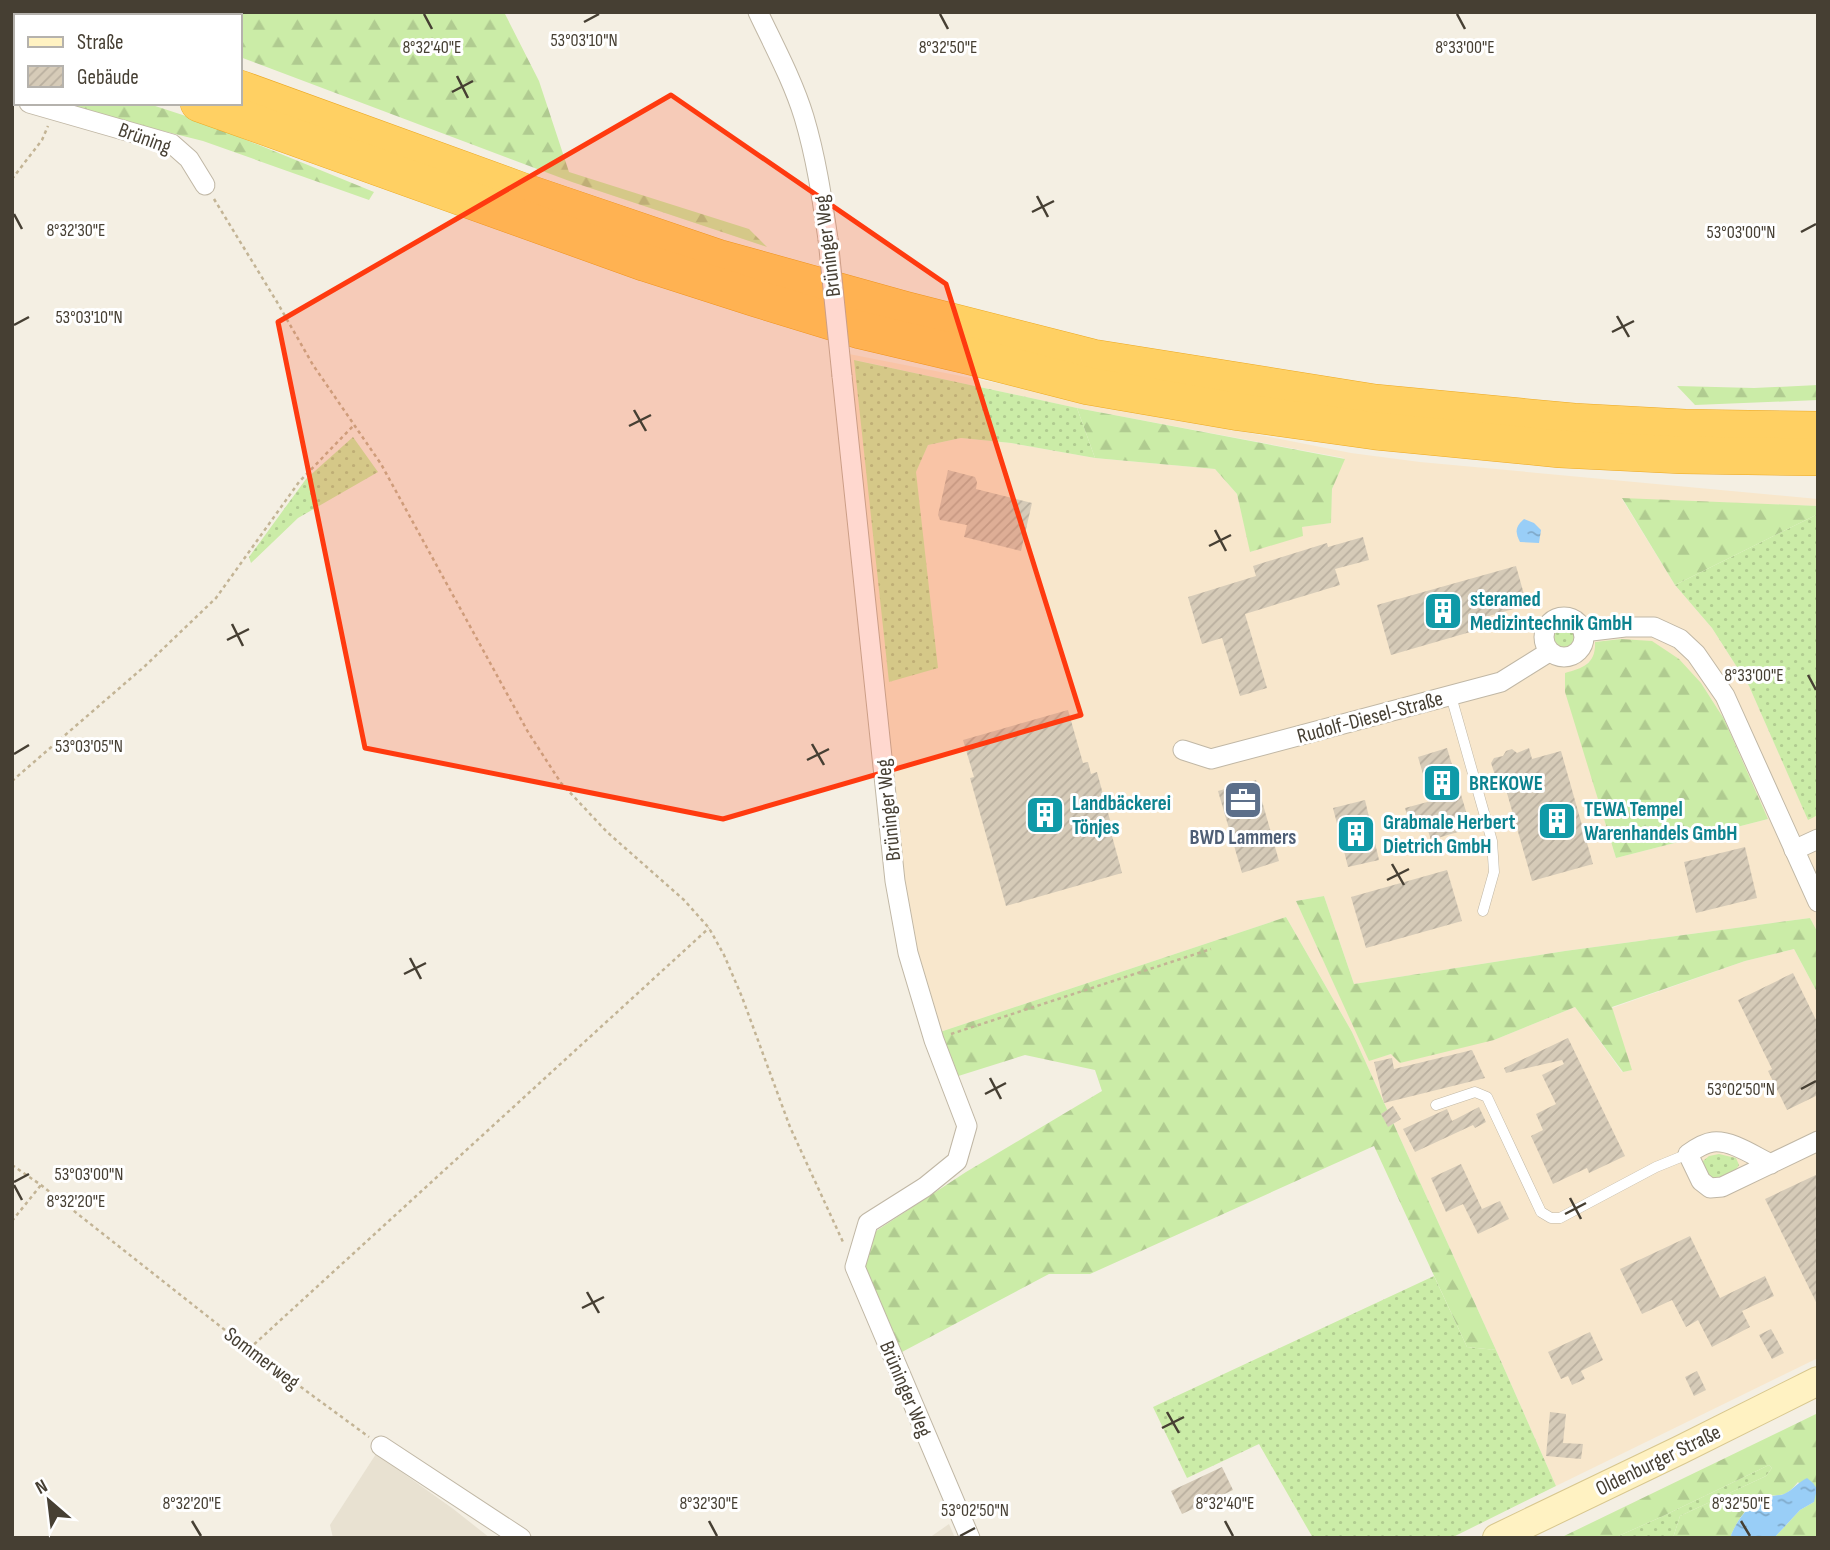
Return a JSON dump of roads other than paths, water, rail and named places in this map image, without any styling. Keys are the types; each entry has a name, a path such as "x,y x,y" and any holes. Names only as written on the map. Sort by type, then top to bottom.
{"highway":[{"path":"242,90 521,191 718,258 1093,358 1376,403 1588,423 1818,430"},
{"path":"205,105 634,259 755,298 860,330 1088,386 1239,412 1362,429 1560,449 1682,456 1818,457"}],"main road":[{"name":"Oldenburger Straße","path":"1497,1538 1818,1381"}],"street":[{"name":"Brüninger Weg","path":"758,12 803,114 817,168 828,239 895,881 908,953 934,1040 967,1126 957,1161 925,1187 868,1223 855,1267 971,1538"},
{"name":"Brüning","path":"36,105 173,144 189,159 205,185"},
{"path":"1549,652 1545,646 1544,633 1551,622 1563,617 1570,618 1583,632 1654,627 1680,639 1696,654 1725,696 1818,902"},
{"name":"Rudolf-Diesel-Straße","path":"1183,750 1211,759 1502,682 1549,652 1561,657 1574,655 1582,645 1583,632"},
{"path":"1794,850 1818,839"},
{"path":"1770,1164 1724,1143 1712,1142 1688,1154 1701,1181 1710,1188 1721,1187 1770,1164 1818,1141"},
{"path":"382,1446 521,1538"}],"lane":[{"path":"1451,696 1492,841 1494,872 1483,911"},
{"path":"1436,1105 1475,1092 1487,1097 1541,1212 1551,1218 1560,1218 1656,1167 1688,1154"}],"water":[{"path":"1524,519 1541,530 1539,543 1520,542 1517,530"},
{"path":"1807,1478 1817,1489 1814,1502 1800,1510 1774,1538 1732,1538 1737,1522 1750,1507 1768,1497 1784,1494"}],"place":[{"name":"steramed Medizintechnik GmbH","path":"1443,611"},
{"name":"BREKOWE","path":"1442,783"},
{"name":"BWD Lammers","path":"1243,800"},
{"name":"Landbäckerei Tönjes","path":"1045,815"},
{"name":"TEWA Tempel Warenhandels GmbH","path":"1557,821"},
{"name":"Grabmale Herbert Dietrich GmbH","path":"1356,834"}]}
